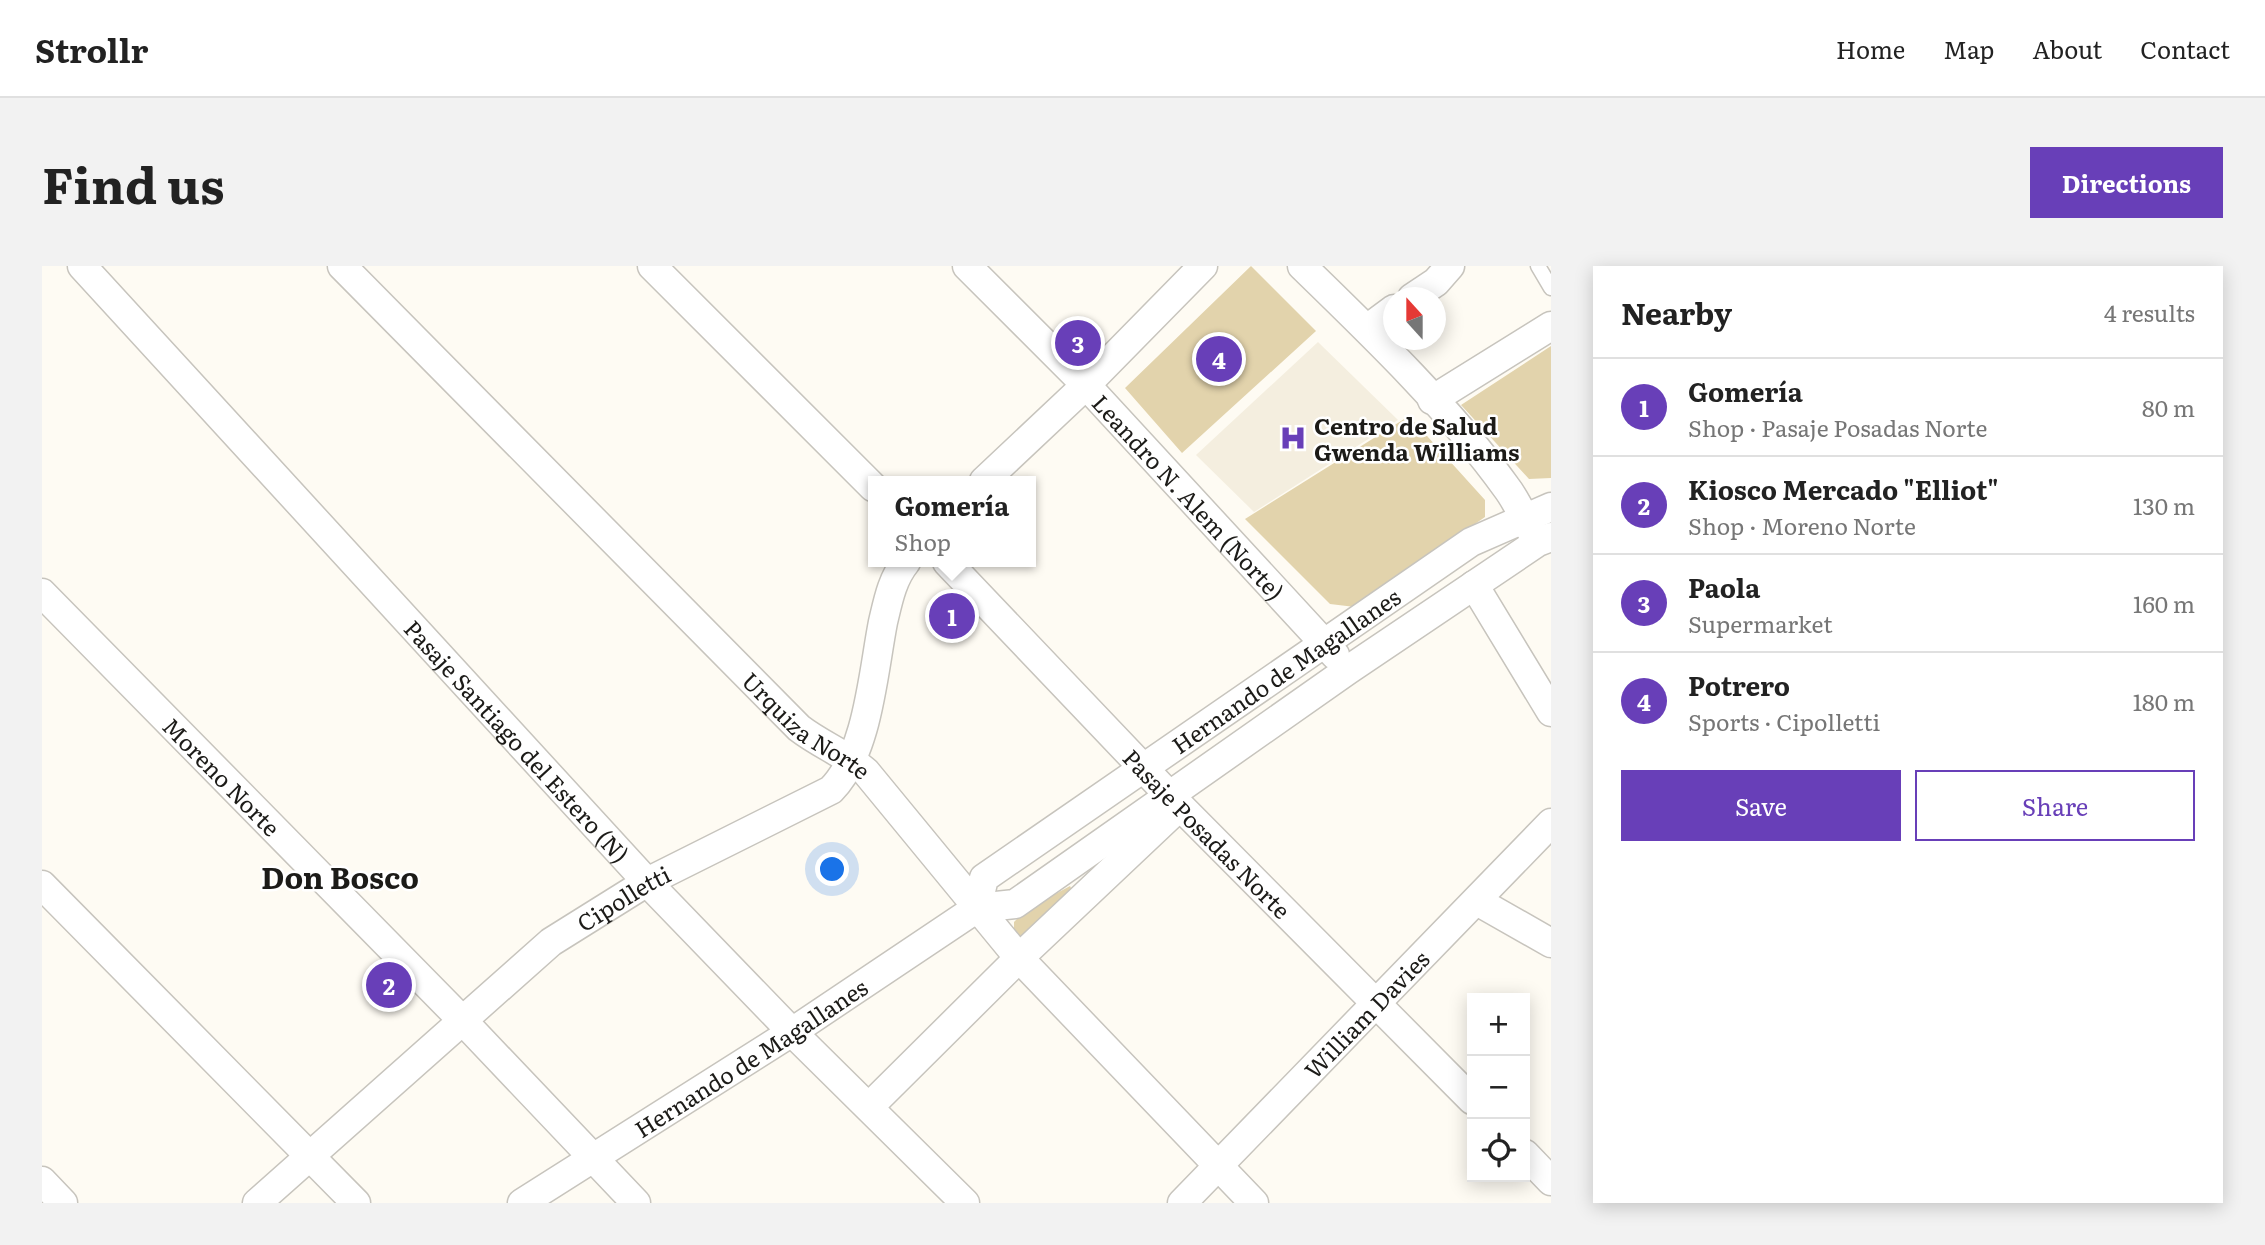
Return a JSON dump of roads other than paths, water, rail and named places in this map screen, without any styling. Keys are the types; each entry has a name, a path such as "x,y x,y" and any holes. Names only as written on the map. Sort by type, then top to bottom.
{"street":[{"name":"Pasaje Santiago del Estero (N)","path":"82,266 647,882 792,1032 870,1106 965,1203"},
{"name":"Urquiza Norte","path":"342,266 799,728 852,759 866,772 1018,958 1254,1203"},
{"path":"652,266 868,481"},
{"name":"Leandro N. Alem (Norte)","path":"967,266 1086,385 1348,670"},
{"path":"989,476 1086,385 1203,266"},
{"path":"1302,266 1367,329 1432,400 1508,488 1523,517 1545,539"},
{"path":"1428,287 1450,266"},
{"path":"1367,329 1383,317"},
{"path":"1432,400 1551,326"},
{"name":"Hernando de Magallanes","path":"977,908 985,878 1471,542 1551,507"},
{"name":"Hernando de Magallanes","path":"522,1203 792,1032 977,908 1014,904 1175,800 1348,670 1545,539"},
{"name":"Cipolletti","path":"257,1203 312,1157 551,942 647,882 831,790 843,778 852,759 862,726 890,591 902,567"},
{"name":"Pasaje Posadas Norte","path":"952,567 1175,800 1467,1095"},
{"path":"1474,585 1551,712"},
{"name":"Moreno Norte","path":"42,593 463,1021 636,1203"},
{"path":"870,1106 1175,800"},
{"name":"William Davies","path":"1182,1203 1551,823"},
{"path":"42,884 356,1203"},
{"path":"1477,901 1551,943"},
{"path":"1530,1159 1551,1181"},
{"path":"42,1181 63,1203"}],"lane":[{"path":"1538,266 1551,288"}],"place":[{"name":"Paola","path":"1078,343"},
{"name":"Potrero","path":"1219,359"},
{"name":"Centro de Salud Gwenda Williams","path":"1293,438"},
{"name":"Gomería","path":"952,616"},
{"name":"Kiosco Mercado \"Elliot\"","path":"389,985"}],"district":[{"name":"Don Bosco","path":"340,876"}]}
